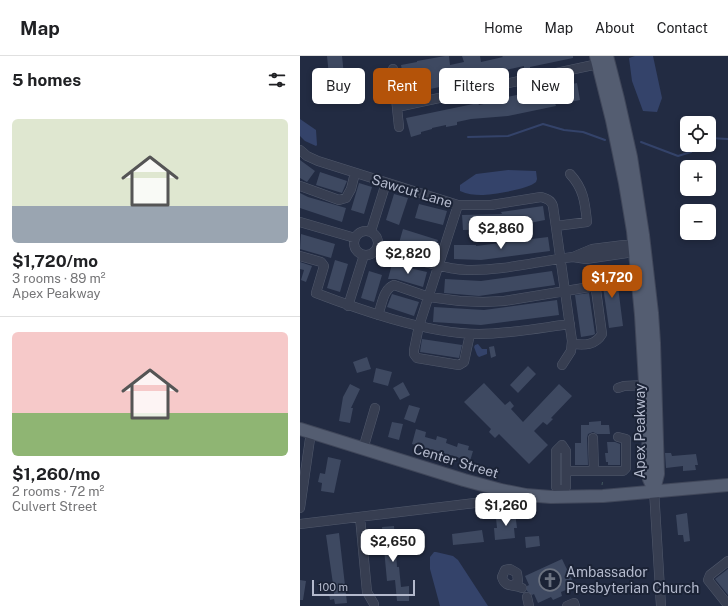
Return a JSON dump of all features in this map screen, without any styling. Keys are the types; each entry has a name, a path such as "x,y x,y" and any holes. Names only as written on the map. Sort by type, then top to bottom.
{"main road":[{"name":"Apex Peakway","path":"600,59 652,313 658,474 654,490"},
{"name":"Apex Peakway","path":"639,247 649,479 654,490"},
{"name":"Center Street","path":"306,430 363,449 501,490 526,495 561,494 603,496 654,490 728,485"}],"street":[{"path":"397,107 600,59"},
{"path":"397,104 399,127"},
{"name":"Sawcut Lane","path":"300,150 307,156 318,161 458,205 491,205 541,197 548,199 552,203 556,226 572,344 571,351 562,365"},
{"path":"300,186 339,200 346,198 351,188 355,173"},
{"path":"556,226 588,222 585,200 579,183 570,174"},
{"path":"371,231 386,183"},
{"path":"458,205 430,297 419,326 414,354 417,358 459,365 464,362 470,334"},
{"path":"300,222 355,238"},
{"path":"363,231 371,231 378,240 378,247 376,250 371,255 364,255 357,252 354,241 357,235 363,231"},
{"path":"378,247 439,265 453,268 481,270 517,266 560,258 573,257 586,259 627,253 639,247"},
{"path":"348,306 364,255"},
{"path":"300,256 321,262 324,266 316,293 348,306 432,330 470,334 506,333 570,324"},
{"path":"572,344 585,345 594,343 602,334 594,274"},
{"path":"378,315 386,291 390,286 394,285 430,297 483,302 504,301 596,286"},
{"path":"618,388 624,386 645,386"},
{"path":"363,449 376,408"},
{"path":"300,508 306,430"},
{"path":"566,471 599,473 623,470 626,468 626,439 618,437"},
{"path":"593,438 599,473"},
{"path":"562,442 566,451 566,471 566,487 561,494 556,487 556,451 562,442"},
{"path":"300,524 475,503 488,500 496,496 501,490"},
{"path":"654,490 661,606"},
{"path":"360,517 368,592 374,604"},
{"path":"728,561 710,575 708,580 728,605"},
{"path":"567,606 574,603 575,606"}],"path":[{"path":"599,473 602,480 602,486"}],"water":[{"path":"635,56 653,56 662,98 657,112 643,111 632,81 629,58"},
{"path":"300,119 316,130 316,146 305,141 300,136"},
{"path":"508,170 536,171 536,182 526,187 493,194 476,195 460,191 460,185 476,174"},
{"path":"478,344 482,349 487,349 487,354 479,357 477,355 474,347"},
{"path":"434,552 453,556 458,560 488,606 440,606 430,569 430,557"}],"building":[{"path":"327,56 342,56 343,68 328,68"},
{"path":"449,56 450,65 464,62 462,56 480,56 481,62 503,57 502,56 573,56 573,58 530,68 524,68 524,66 509,69 509,68 439,68 439,87 431,89 431,68 402,68 401,65"},
{"path":"577,83 580,100 574,101 574,84"},
{"path":"517,95 517,104 555,104 556,106 508,116 471,119 457,122 457,125 446,127 446,125 432,128 411,137 406,118 473,104 509,104 509,97"},
{"path":"300,160 315,171 307,182 300,178"},
{"path":"320,172 347,181 342,193 316,185"},
{"path":"359,183 372,187 364,214 351,210"},
{"path":"300,193 308,197 346,208 342,222 300,208"},
{"path":"394,194 408,198 399,225 386,220"},
{"path":"419,204 447,211 443,225 415,218"},
{"path":"543,206 545,220 499,229 463,230 462,215 502,214 501,212"},
{"path":"403,229 438,240 433,254 399,243"},
{"path":"301,234 335,244 331,258 300,249"},
{"path":"548,237 550,251 481,260 454,259 454,245 476,246"},
{"path":"335,260 348,264 340,292 327,288"},
{"path":"300,262 312,266 306,282 301,280 304,270 300,269"},
{"path":"392,264 427,272 423,287 396,279 388,279"},
{"path":"369,271 382,275 374,302 361,298"},
{"path":"552,271 555,285 479,296 444,293 445,279 481,281"},
{"path":"616,271 623,326 609,328 601,273"},
{"path":"589,293 595,334 581,337 575,295"},
{"path":"392,294 419,302 414,316 387,307"},
{"path":"557,300 559,315 481,325 433,322 434,307 484,310"},
{"path":"422,339 462,345 459,358 420,352"},
{"path":"494,346 496,356 491,358 489,347"},
{"path":"367,357 371,369 357,373 353,362"},
{"path":"528,366 536,374 518,393 510,385"},
{"path":"376,368 392,372 388,386 373,382"},
{"path":"403,382 410,395 400,400 393,388"},
{"path":"484,383 505,405 510,401 514,406 511,409 523,422 559,384 572,396 551,418 553,419 547,425 543,422 534,431 548,445 529,464 499,434 495,438 489,432 491,429 464,402"},
{"path":"350,384 360,389 351,408 353,408 350,423 339,421 343,397"},
{"path":"409,405 420,408 415,423 404,419"},
{"path":"601,421 601,425 609,425 610,434 597,434 593,432 588,434 588,465 575,465 575,443 581,443 581,425 589,425 589,422"},
{"path":"392,422 403,424 399,440 388,437"},
{"path":"416,429 426,432 425,437 436,440 437,436 447,439 446,443 457,447 458,443 469,446 468,450 473,451 470,461 412,444"},
{"path":"607,442 615,442 620,444 620,465 608,465 608,462 606,462 605,453 608,453"},
{"path":"665,453 671,453 672,456 696,454 698,465 695,465 696,470 683,471 683,466 666,468"},
{"path":"328,457 341,460 334,493 321,491 322,483 318,482 320,473 325,474"},
{"path":"515,512 517,528 514,528 515,538 495,540 494,528 497,528 496,518 502,517 502,513"},
{"path":"687,513 690,541 684,542 683,535 678,535 676,515"},
{"path":"394,526 397,567 399,567 401,587 409,586 409,601 397,601 395,580 387,581 382,527"},
{"path":"482,530 484,542 453,545 452,534"},
{"path":"339,533 347,603 335,604 334,599 330,600 329,594 334,594 334,591 326,535"},
{"path":"539,536 540,546 526,548 525,537"},
{"path":"562,559 575,586 561,592 562,596 553,600 551,597 538,603 534,594 532,595 527,591 527,586 529,585 525,576"},
{"path":"728,569 728,595 715,579"},
{"path":"300,580 306,581 303,600 300,600"}],"waterway":[{"path":"468,137 508,136 543,124 564,130 583,132 605,140"},
{"path":"716,138 728,139"},
{"path":"641,142 678,156 691,152"}],"place":[{"name":"Ambassador Presbyterian Church","path":"550,580"}]}
